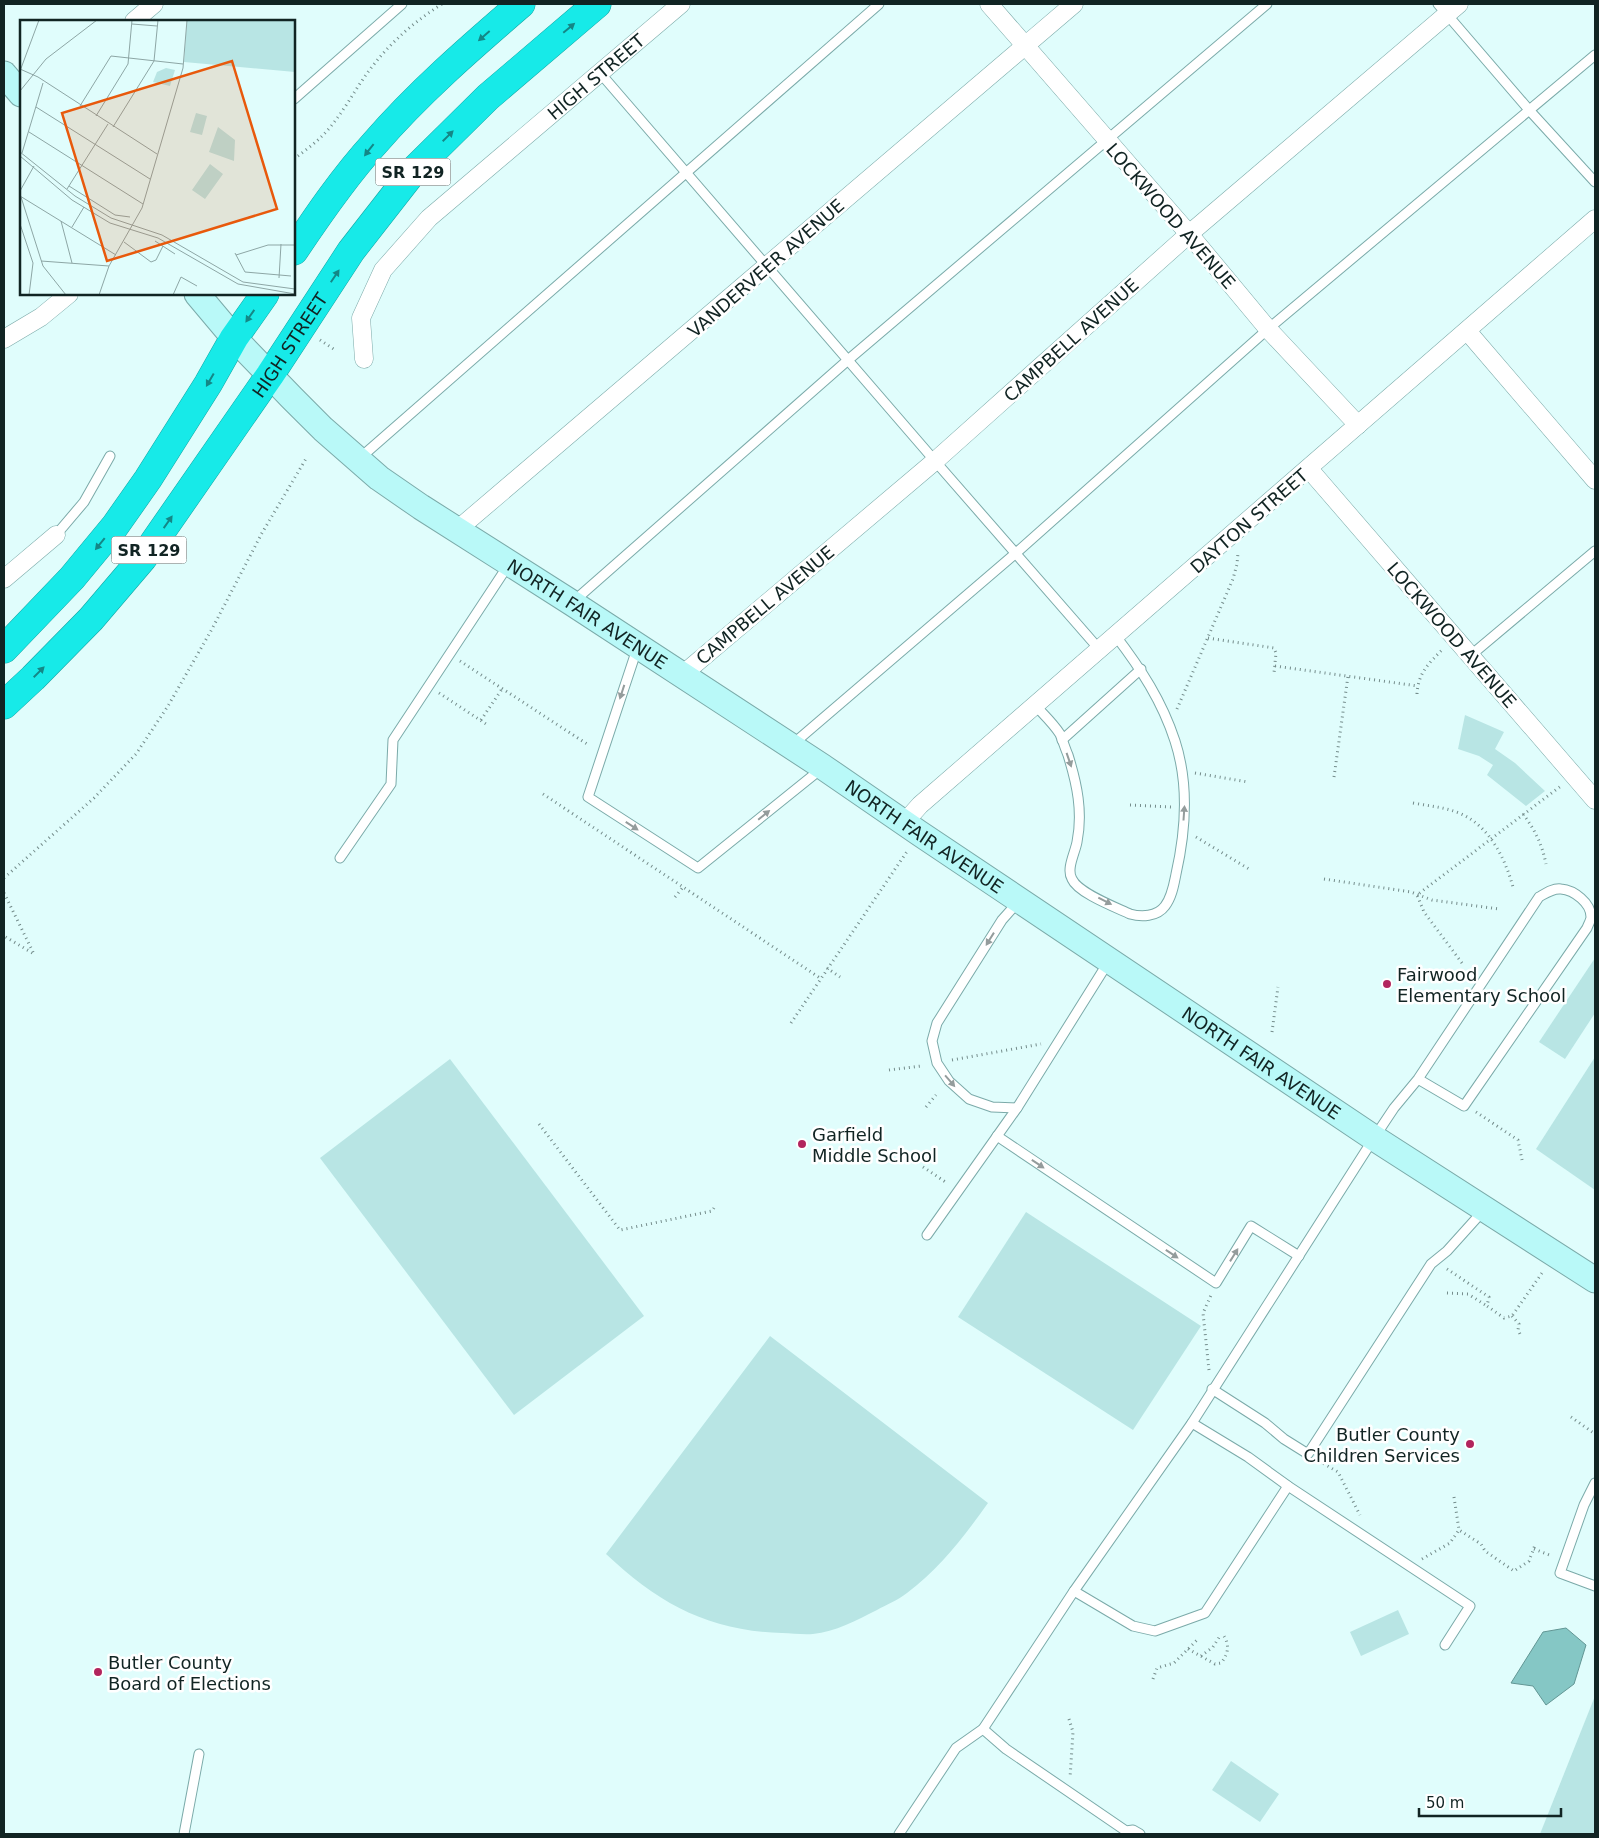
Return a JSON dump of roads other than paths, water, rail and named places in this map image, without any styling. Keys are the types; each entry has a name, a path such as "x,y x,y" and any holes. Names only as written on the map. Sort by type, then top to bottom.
{"highway":[{"name":"SR 129","path":"295,250 316,218 374,144 450,65 520,4"},
{"name":"HIGH STREET","path":"4,705 91,620 143,558 270,375 351,251 415,169 488,97 597,4"},
{"name":"SR 129","path":"4,649 72,578 115,526 158,463 208,384 234,338 264,295"}],"street":[{"path":"135,20 154,4"},
{"name":"HIGH STREET","path":"364,359 361,318 383,270 429,218 601,74 681,4"},
{"name":"LOCKWOOD AVENUE","path":"988,4 1189,234 1268,329 1358,426"},
{"name":"VANDERVEER AVENUE","path":"457,530 1074,4"},
{"name":"CAMPBELL AVENUE","path":"682,675 935,461 1189,234 1448,7"},
{"path":"4,74 20,93"},
{"name":"DAYTON STREET","path":"908,834 920,805 1468,332 1595,219"},
{"path":"4,338 41,317 69,295"},
{"name":"NORTH FAIR AVENUE","path":"198,295 234,338 323,429 386,483 572,602 823,767 908,834 1019,900 1374,1138 1486,1208 1595,1280"},
{"path":"1468,332 1595,480"},
{"name":"LOCKWOOD AVENUE","path":"1309,469 1595,800"},
{"path":"4,579 56,535"}],"lane":[{"path":"295,98 402,4"},
{"path":"357,460 879,4"},
{"path":"572,602 848,360 1267,4"},
{"path":"1448,7 1530,111 1595,182"},
{"path":"790,746 1016,553 1268,329 1595,55"},
{"path":"601,74 1099,649"},
{"path":"56,535 84,502 110,456"},
{"path":"1470,656 1595,551"},
{"path":"340,858 391,784 393,740 510,564"},
{"path":"1035,705 1059,732 1079,795 1077,842 1070,878 1077,887 1130,914 1139,916 1157,912 1165,907 1172,892 1180,855 1185,807 1182,770 1175,742 1159,703 1141,669 1116,635"},
{"path":"638,646 588,797 698,868 823,767"},
{"path":"1062,740 1141,669"},
{"path":"899,1834 956,1748 983,1729 1074,1591 1192,1423 1374,1138 1394,1108 1418,1079 1539,897 1552,890 1562,888 1577,895 1588,904 1591,916 1588,928 1464,1106 1418,1079"},
{"path":"1017,1108 992,1107 969,1099 949,1081 937,1063 932,1041 937,1023 1002,920 1019,900"},
{"path":"926,1235 1017,1108 1109,961"},
{"path":"997,1136 1216,1284 1252,1226 1299,1256"},
{"path":"1212,1389 1265,1422 1284,1439 1308,1454 1431,1264 1447,1251 1486,1208"},
{"path":"1192,1423 1248,1457 1288,1486 1470,1606 1445,1645"},
{"path":"1595,1483 1584,1505 1560,1573 1595,1586"},
{"path":"1074,1591 1133,1626 1155,1631 1205,1613 1288,1486"},
{"path":"983,1729 1006,1748 1125,1833 1133,1830 1140,1834"},
{"path":"184,1834 199,1754"}],"place":[{"name":"Fairwood Elementary School","path":"1387,984"},
{"name":"Garfield Middle School","path":"802,1144"},
{"name":"Butler County Children Services","path":"1470,1444"},
{"name":"Butler County Board of Elections","path":"98,1672"}]}
